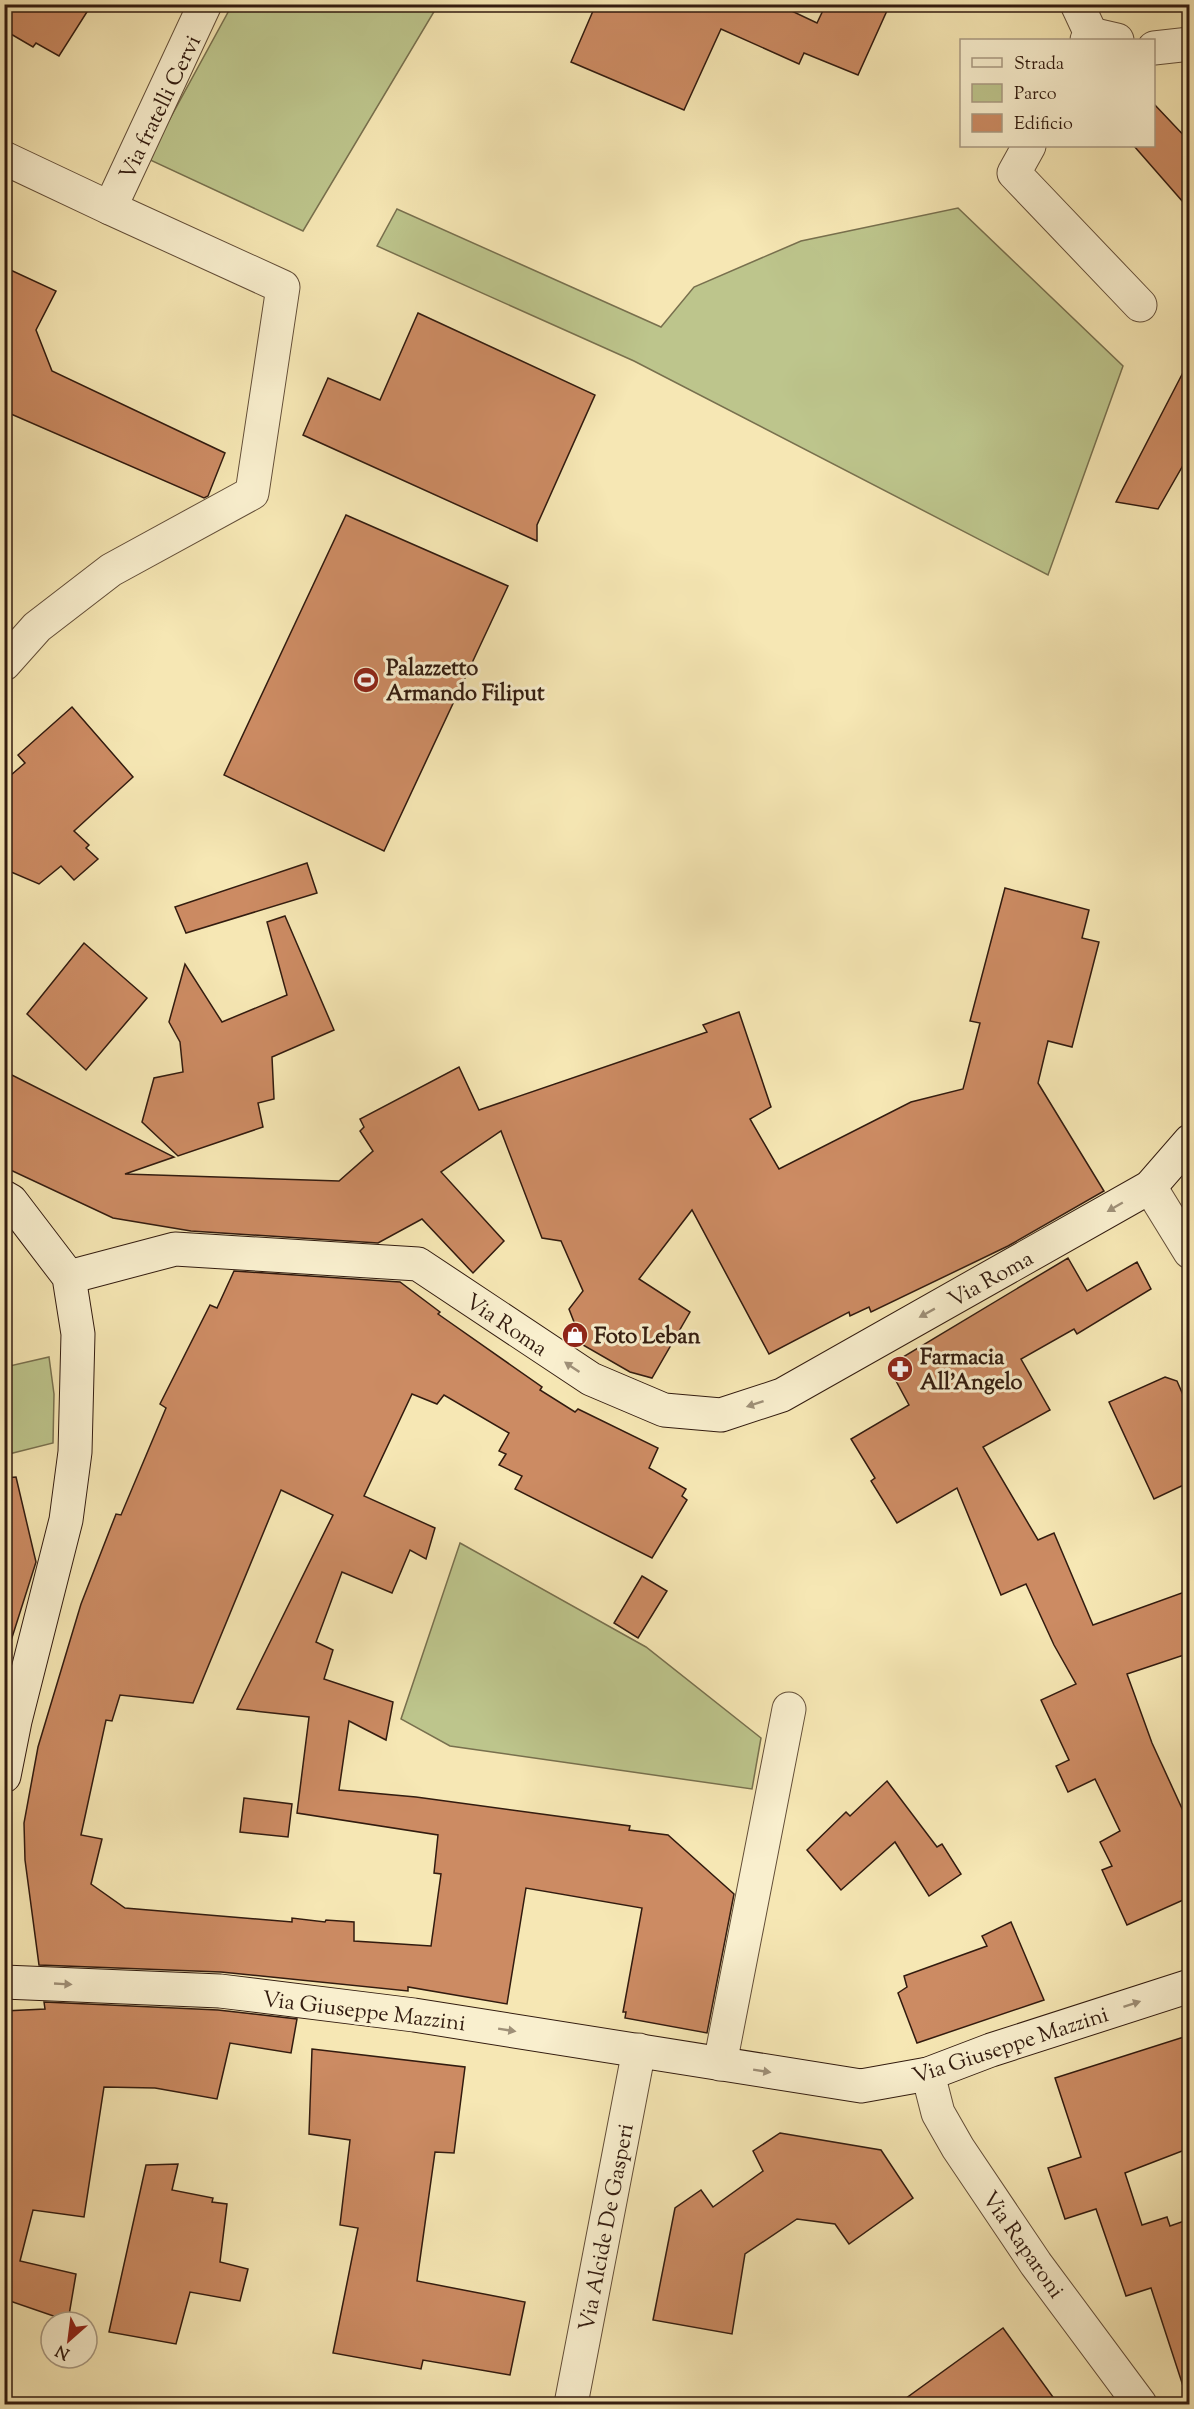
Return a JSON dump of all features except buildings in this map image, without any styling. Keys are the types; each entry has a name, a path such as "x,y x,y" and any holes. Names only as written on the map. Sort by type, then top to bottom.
{"street":[{"path":"1077,4 1098,38"},
{"name":"Via fratelli Cervi","path":"110,208 207,5"},
{"path":"1155,48 1190,44"},
{"path":"1028,147 1014,173 1140,305"},
{"name":"Via fratelli Cervi","path":"4,158 283,287 252,493 111,570 37,627 4,664"},
{"name":"Via Roma","path":"69,1277 176,1249 418,1264 591,1380 664,1410 721,1414 782,1395 1150,1187 1190,1141"},
{"path":"1150,1187 1190,1252"},
{"path":"4,1197 11,1201 69,1277 78,1334 75,1452 66,1520 10,1724 4,1776"},
{"path":"720,2064 789,1709"},
{"name":"Via Giuseppe Mazzini","path":"4,1982 220,1991 414,2015 861,2086 928,2074 991,2050 1190,1986"},
{"name":"Via Alcide De Gasperi","path":"571,2404 639,2050"},
{"name":"Via Raparoni","path":"928,2074 938,2113 958,2148 1036,2264 1140,2404"}],"green space":[{"path":"232,5 438,5 303,231 148,159"},
{"path":"958,208 1123,366 1048,575 634,361 377,246 397,209 661,327 694,287 801,241"},
{"path":"49,1357 54,1394 53,1443 5,1455 5,1367"},
{"path":"460,1543 646,1647 761,1738 752,1789 450,1746 401,1719"}],"place":[{"name":"Palazzetto Armando Filiput","path":"366,680"},
{"name":"Foto Leban","path":"575,1335"},
{"name":"Farmacia All'Angelo","path":"900,1369"}]}
